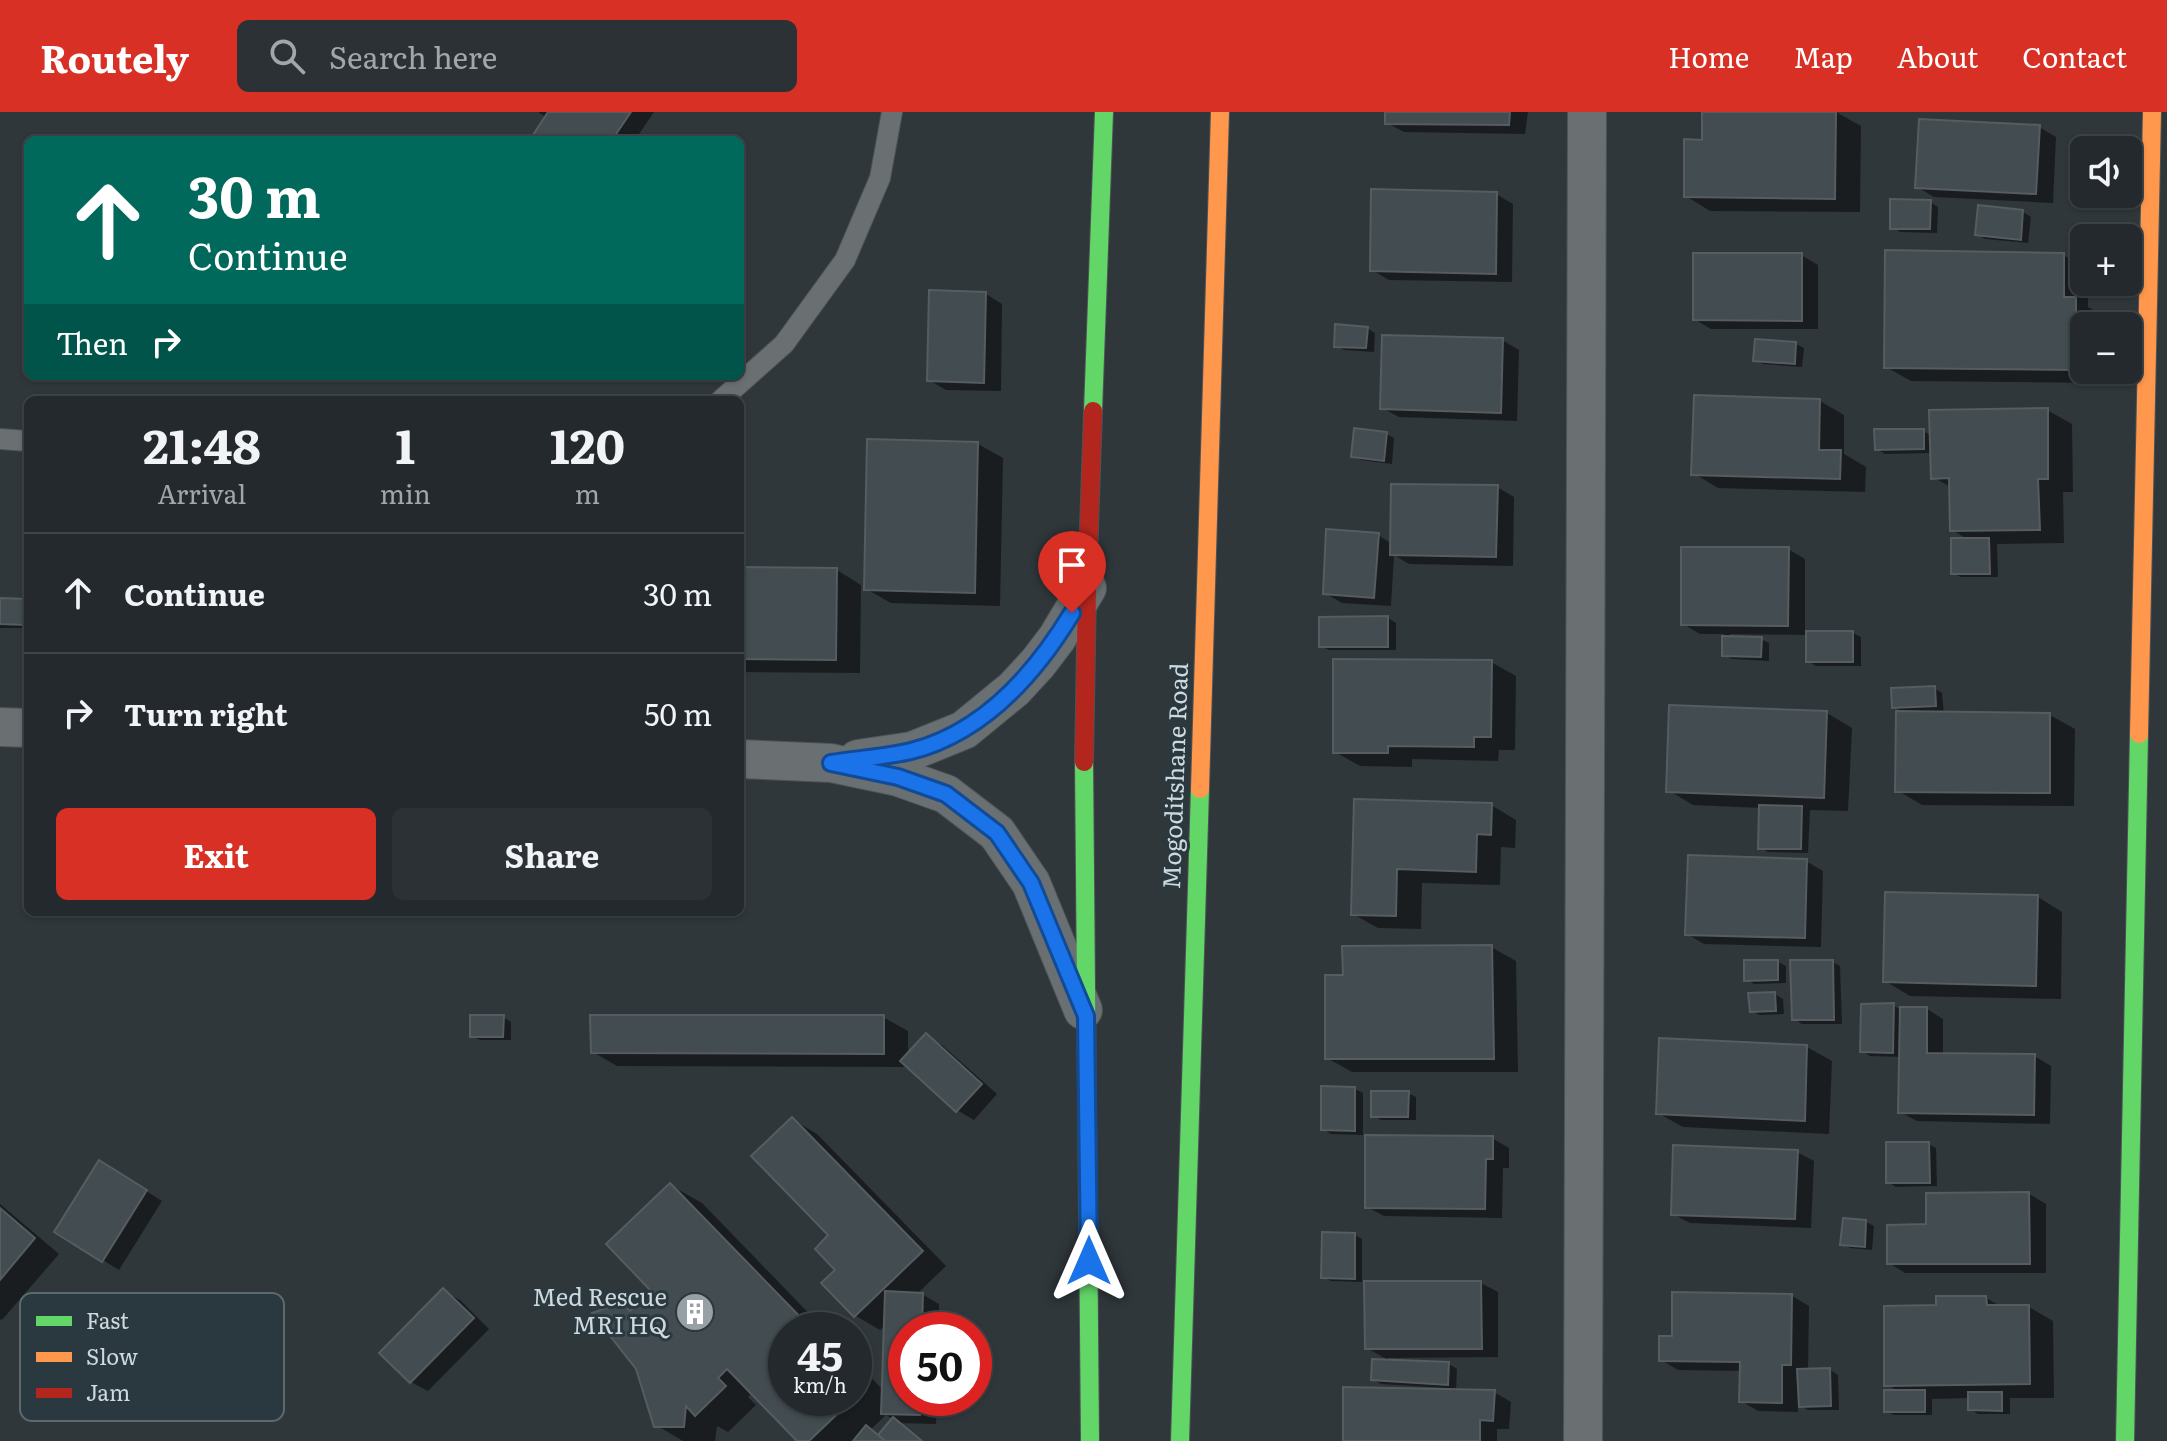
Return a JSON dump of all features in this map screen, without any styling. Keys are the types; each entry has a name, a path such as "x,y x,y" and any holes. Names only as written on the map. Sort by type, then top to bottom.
{"main road":[{"path":"1090,1441 1084,759 1104,112"},
{"name":"Mogoditshane Road","path":"1180,1441 1220,112"},
{"path":"2125,1441 2152,112"}],"street":[{"path":"1583,1441 1587,112"},
{"path":"831,763 912,751 964,730 1014,689 1038,663 1087,588"},
{"path":"0,727 24,728"},
{"path":"744,759 831,763 898,777 946,794 997,833 1031,883 1086,1016"}],"lane":[{"path":"744,380 784,344 845,260 880,178 892,112"},
{"path":"726,396 744,380"},
{"path":"0,439 24,441"}],"building":[{"path":"548,112 631,112 615,136 532,136"},
{"path":"1385,112 1510,112 1509,125 1385,124"},
{"path":"1702,112 1836,112 1835,199 1684,197 1684,139 1702,140"},
{"path":"1919,119 2040,125 2036,194 1915,188"},
{"path":"1371,189 1497,192 1496,274 1370,271"},
{"path":"1890,199 1931,200 1930,229 1890,229"},
{"path":"1978,205 2023,210 2021,240 1975,235"},
{"path":"1885,250 2064,253 2064,297 2076,297 2076,312 2070,312 2070,370 1884,368"},
{"path":"1693,253 1802,253 1802,321 1693,320"},
{"path":"929,290 986,292 984,383 927,381"},
{"path":"1335,324 1368,327 1366,348 1334,347"},
{"path":"1382,335 1503,338 1501,413 1380,409"},
{"path":"1755,339 1796,342 1795,364 1753,361"},
{"path":"1694,395 1820,399 1819,450 1841,450 1840,479 1691,475"},
{"path":"2048,408 2048,479 2038,479 2040,530 1950,531 1949,478 1931,479 1929,410"},
{"path":"1354,428 1387,432 1384,461 1351,457"},
{"path":"1874,429 1924,429 1924,449 1875,450"},
{"path":"867,439 978,442 975,593 864,590"},
{"path":"1391,484 1498,485 1496,557 1390,555"},
{"path":"1326,529 1379,533 1374,598 1323,594"},
{"path":"1951,538 1989,538 1990,574 1951,574"},
{"path":"1681,547 1789,547 1788,626 1681,625"},
{"path":"744,567 837,568 836,660 744,659"},
{"path":"0,598 24,599 24,625 0,624"},
{"path":"1388,616 1388,647 1319,647 1319,617"},
{"path":"1806,631 1853,631 1853,662 1806,662"},
{"path":"1722,636 1762,637 1761,657 1722,656"},
{"path":"1333,659 1492,660 1491,737 1474,737 1474,747 1388,746 1388,753 1333,753"},
{"path":"1935,686 1936,706 1892,708 1891,688"},
{"path":"1669,705 1827,711 1824,798 1666,792"},
{"path":"1896,711 2050,713 2050,793 1895,792"},
{"path":"1354,799 1492,803 1491,835 1477,834 1476,872 1397,869 1396,916 1351,915"},
{"path":"1759,805 1802,806 1801,849 1758,849"},
{"path":"1688,855 1807,859 1805,938 1685,935"},
{"path":"1885,892 2038,895 2036,986 1883,982"},
{"path":"1492,945 1494,1059 1325,1059 1325,975 1343,975 1342,946"},
{"path":"1744,960 1778,960 1778,980 1744,981"},
{"path":"1790,960 1833,960 1834,1020 1792,1020"},
{"path":"1775,992 1776,1011 1750,1012 1748,993"},
{"path":"1894,1003 1893,1053 1860,1052 1861,1004"},
{"path":"1900,1007 1927,1007 1927,1053 2035,1054 2034,1115 1898,1113"},
{"path":"470,1015 504,1015 503,1037 470,1037"},
{"path":"590,1015 884,1015 884,1054 591,1053"},
{"path":"926,1033 982,1084 956,1112 900,1061"},
{"path":"1659,1038 1807,1045 1805,1121 1656,1114"},
{"path":"1321,1086 1355,1087 1355,1131 1321,1130"},
{"path":"1371,1091 1409,1091 1408,1117 1371,1117"},
{"path":"792,1117 923,1251 859,1312 849,1312 821,1283 835,1270 815,1249 828,1235 751,1156"},
{"path":"1365,1135 1493,1136 1493,1159 1486,1159 1485,1209 1365,1208"},
{"path":"1886,1142 1929,1142 1930,1183 1886,1183"},
{"path":"1673,1145 1798,1150 1795,1219 1671,1215"},
{"path":"99,1160 147,1190 102,1262 54,1232"},
{"name":"Med Rescue MRI HQ","path":"670,1183 795,1312 768,1312 768,1411 727,1369 718,1378 726,1386 695,1416 686,1406 684,1427 654,1427 636,1369 592,1313 621,1303 630,1311 651,1291 606,1244"},
{"path":"2029,1192 2030,1264 1887,1264 1887,1225 1926,1224 1926,1193"},
{"path":"0,1208 35,1238 0,1280"},
{"path":"1843,1218 1866,1220 1865,1247 1840,1245"},
{"path":"1322,1232 1355,1233 1355,1279 1321,1278"},
{"path":"1364,1281 1481,1281 1482,1349 1365,1349"},
{"path":"443,1288 474,1318 410,1383 379,1353"},
{"path":"885,1291 923,1293 922,1312 888,1312 888,1414 881,1414"},
{"path":"1672,1292 1792,1294 1791,1365 1782,1365 1782,1403 1739,1402 1740,1362 1659,1361 1659,1336 1672,1336"},
{"path":"1936,1296 1986,1296 1987,1305 2029,1305 2030,1384 1884,1386 1884,1306 1936,1305"},
{"path":"1372,1359 1449,1362 1448,1385 1371,1380"},
{"path":"1830,1368 1831,1406 1799,1407 1797,1369"},
{"path":"1343,1387 1495,1390 1493,1421 1480,1420 1480,1441 1343,1441"},
{"path":"1884,1390 1925,1390 1925,1412 1884,1412"},
{"path":"1968,1392 2002,1392 2002,1411 1968,1410"},
{"name":"Med Rescue MRI HQ","path":"773,1416 835,1416 809,1441 797,1441"},
{"path":"893,1417 922,1441 885,1441 878,1435"},
{"path":"866,1425 878,1435 885,1441 853,1441"}],"traffic: fast":[{"path":"1093,411 1104,112"},
{"path":"2125,1441 2139,734"},
{"path":"1084,762 1090,1441"},
{"path":"1180,1441 1200,789"}],"traffic: slow":[{"path":"1200,789 1220,112"},
{"path":"2139,734 2152,112"}],"traffic: jam":[{"path":"1084,762 1093,411"}],"place":[{"name":"Med Rescue MRI HQ","path":"695,1312"}],"route":[{"path":"1072,613 1038,663 1014,689 964,730 912,751 831,763 898,777 946,794 997,833 1031,883 1086,1016 1089,1261"}]}
